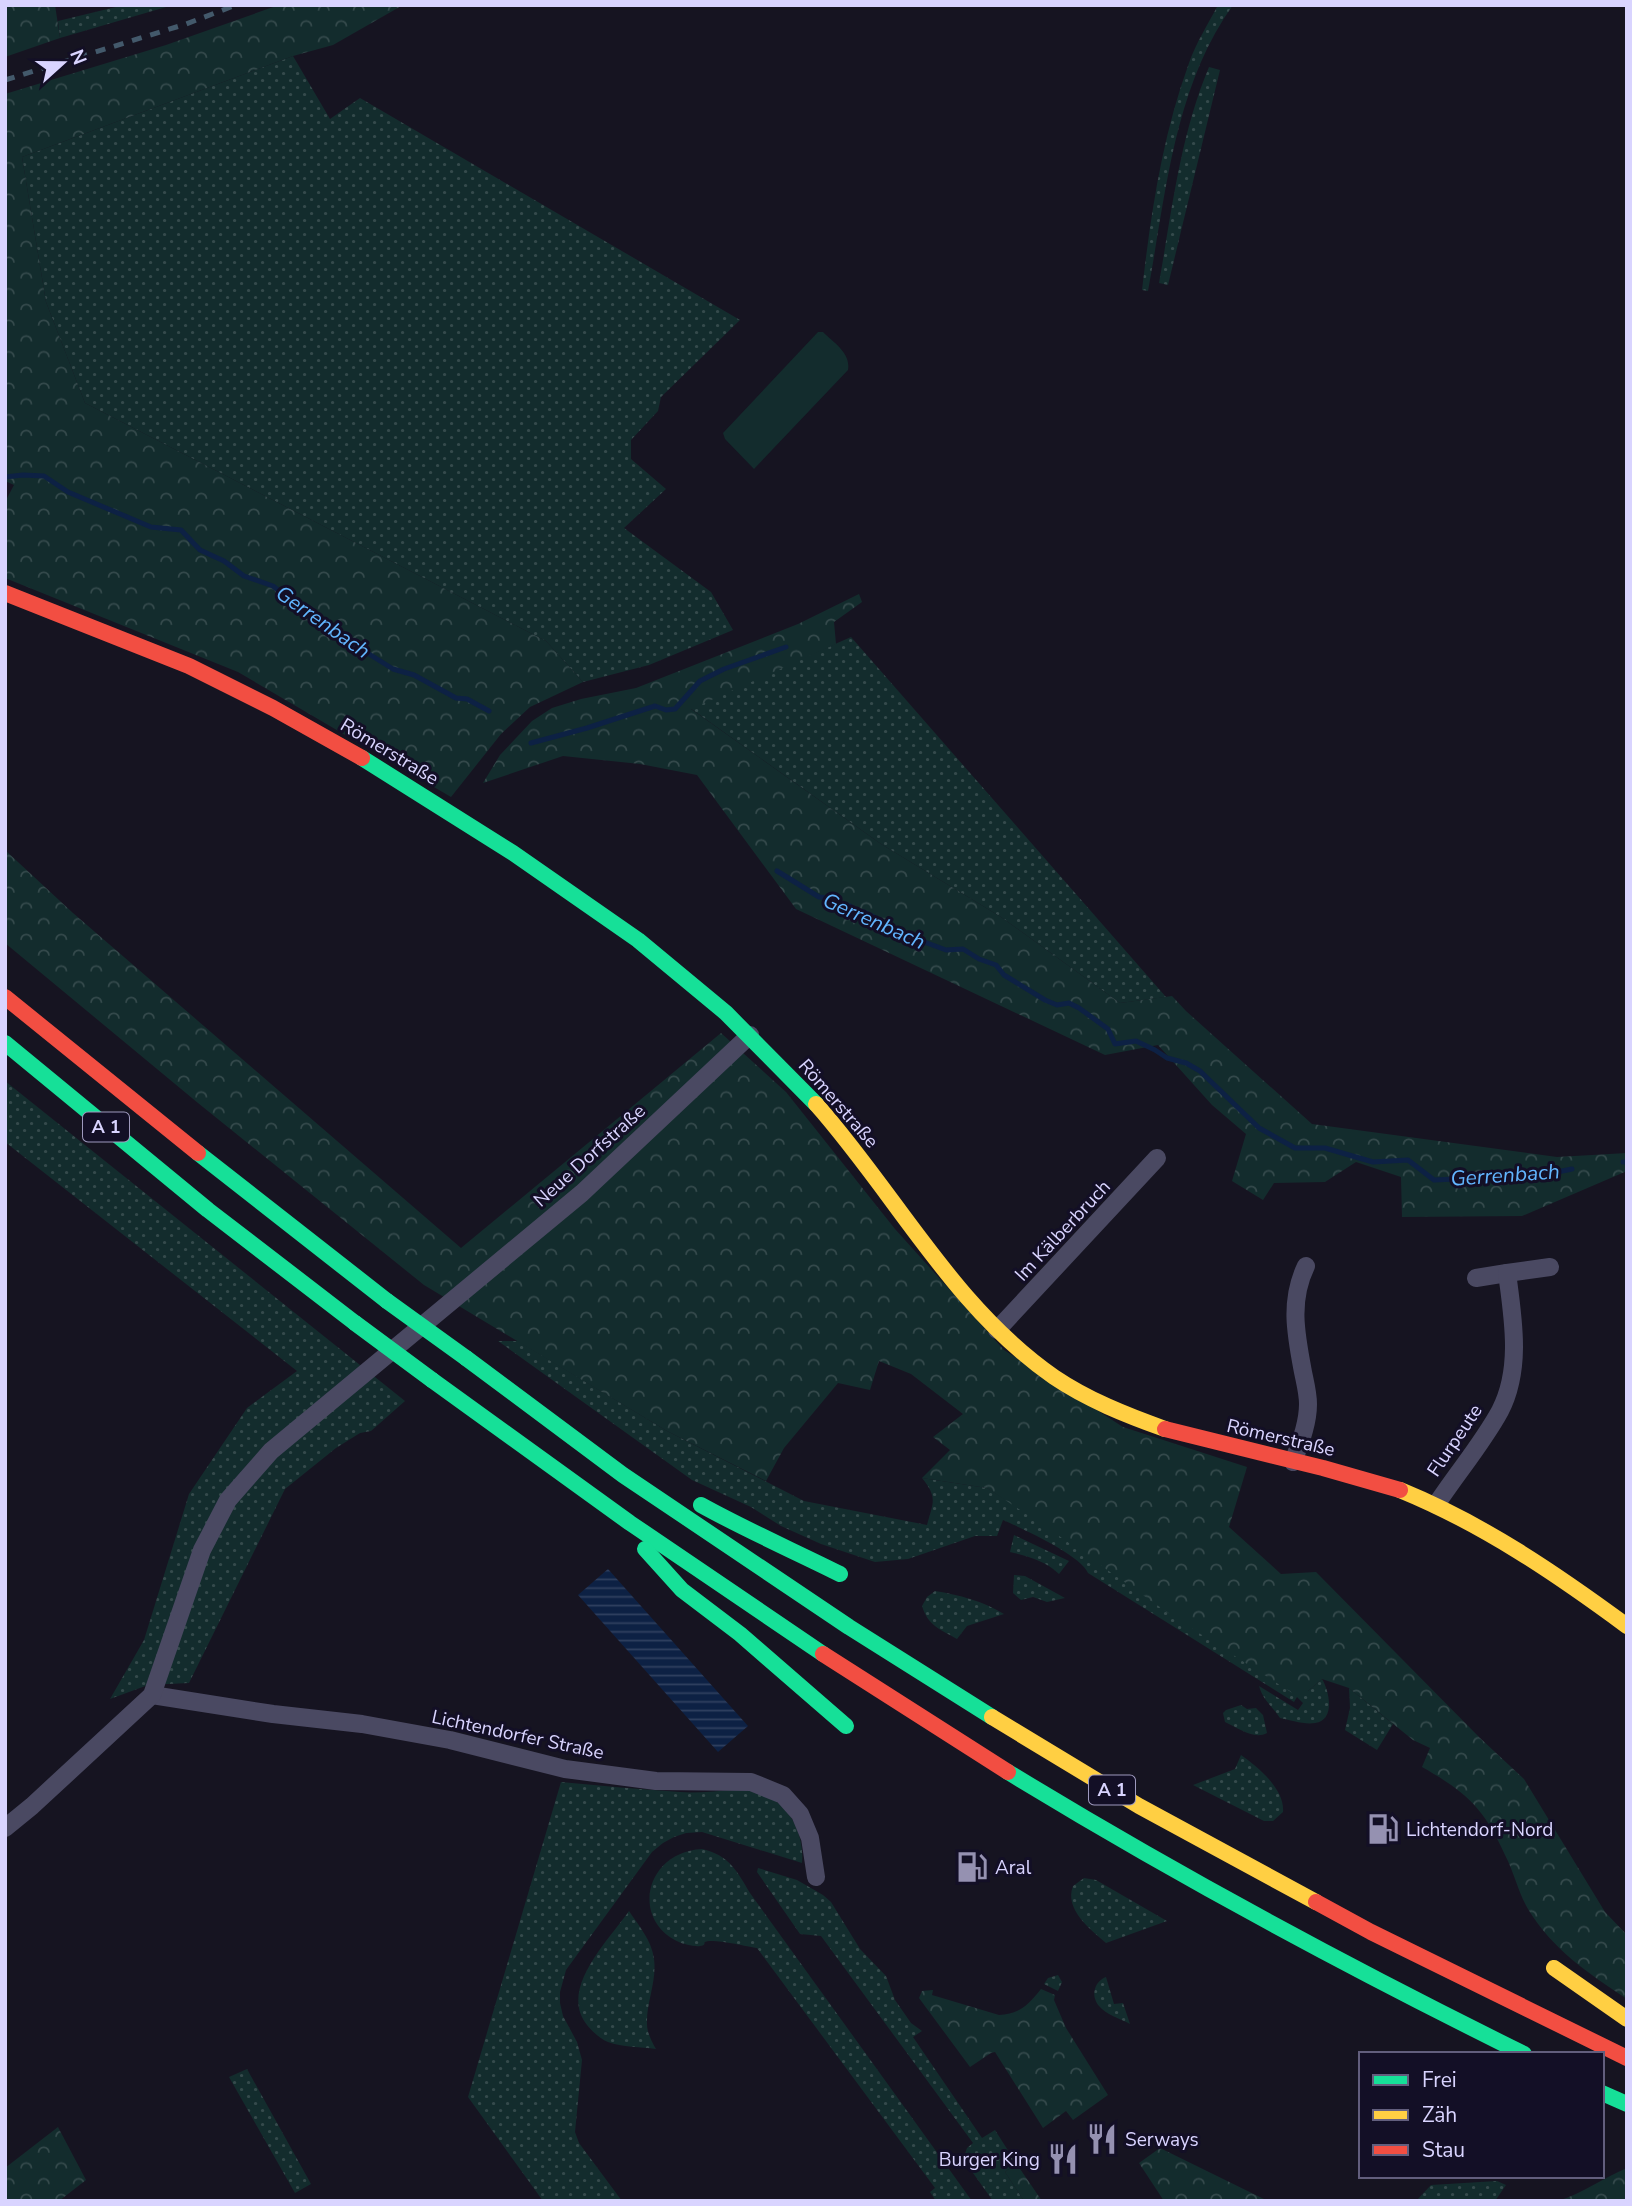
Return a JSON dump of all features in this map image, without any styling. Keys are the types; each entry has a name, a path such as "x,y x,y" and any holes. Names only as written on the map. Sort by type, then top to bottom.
{"main road":[{"name":"Römerstraße","path":"5,593 183,664 322,734 453,813 626,929 750,1035 815,1103 846,1139 956,1288 1021,1352 1055,1378 1126,1416 1199,1439 1364,1478 1436,1505 1516,1547 1627,1626"},
{"name":"A 1","path":"5,997 202,1157 387,1301 624,1475 849,1627 1139,1806 1371,1932 1627,2058"},
{"name":"A 1","path":"5,1043 208,1210 355,1323 613,1513 828,1657 970,1748 1222,1896 1352,1967 1520,2052"},
{"path":"624,1475 685,1497 840,1574"},
{"path":"613,1513 682,1590 740,1634 846,1726"},
{"path":"1554,1969 1627,2019"},
{"path":"1604,2094 1627,2105"}],"street":[{"name":"Neue Dorfstraße","path":"152,1695 202,1550 228,1500 271,1451 582,1193 750,1035"},
{"name":"Im Kälberbruch","path":"997,1330 1157,1158"},
{"path":"1293,1461 1303,1434 1308,1404 1295,1325 1298,1282 1306,1266"},
{"path":"1476,1278 1550,1267"},
{"name":"Flurpeute","path":"1436,1505 1501,1408 1511,1375 1514,1346 1507,1273"},
{"path":"5,1828 152,1695"},
{"name":"Lichtendorfer Straße","path":"152,1695 273,1714 362,1724 450,1740 565,1769 656,1781 751,1782 783,1796 800,1814 810,1838 816,1877"}],"green space":[{"path":"5,5 55,5 60,38 5,57"},
{"path":"124,5 173,5 60,38 58,21"},
{"path":"279,5 403,5 333,45 293,56 22,157 46,302 85,403 546,641 583,682 530,707 501,734 451,797 238,672 5,578 5,502 14,485 5,481 5,94 166,45"},
{"path":"1218,5 1233,5 1213,37 1185,106 1167,180 1148,291 1142,290 1154,204 1172,119 1192,56"},
{"path":"293,56 330,119 360,98 740,320 661,397 658,411 631,440 631,459 666,489 624,528 711,592 733,630 649,665 583,682 546,641 85,403 46,302 22,157"},
{"path":"1209,67 1220,70 1168,285 1159,283 1178,174 1191,120"},
{"path":"818,332 823,332 841,349 847,358 848,370 754,469 725,439 723,433"},
{"path":"859,594 862,602 834,622 836,644 691,709 881,844 1001,917 1120,1003 1172,996 1312,1124 1557,1157 1627,1153 1627,1171 1522,1216 1402,1217 1401,1177 1356,1162 1325,1182 1274,1183 1263,1200 1232,1181 1246,1134 1212,1105 1158,1045 1105,1055 796,909 697,775 640,764 563,756 483,783 500,755 532,721 552,708 636,688 798,624"},
{"path":"851,637 1166,997 1120,1003 1001,917 881,844 690,708"},
{"path":"5,850 73,913 461,1248 721,1033 786,1092 895,1229 1004,1350 1123,1427 1247,1467 1229,1527 1281,1574 1316,1572 1524,1779 1605,1912 1627,1935 1627,1999 1572,1960 1548,1936 1525,1902 1497,1839 1481,1813 1462,1793 1422,1767 1430,1748 1413,1740 1349,1688 1322,1679 1297,1696 1174,1617 987,1488 922,1478 950,1450 933,1437 963,1414 911,1374 879,1361 870,1390 838,1383 784,1448 766,1481 667,1431 424,1285 5,943"},
{"path":"5,1081 405,1401 371,1431 360,1433 336,1448 285,1489 189,1683 148,1685 110,1699 144,1640 189,1494 247,1408 297,1371 5,1142"},
{"path":"498,1341 518,1341 667,1431 804,1501 927,1525 933,1500 922,1478 987,1488 1308,1691 1322,1679 1329,1704 1326,1716 1315,1723 1280,1718 1265,1699 1259,1686 1298,1710 1303,1703 1297,1697 1294,1702 1088,1573 1063,1550 1003,1520 997,1536 975,1536 908,1559 875,1562 821,1544 781,1526 751,1507 692,1480"},
{"path":"1014,1535 1069,1561 1059,1574 1043,1562 1010,1552"},
{"path":"1014,1575 1025,1576 1065,1598 1047,1602 1033,1597 1021,1600 1013,1593"},
{"path":"935,1591 971,1599 1004,1614 967,1626 957,1639 935,1626 925,1613 922,1606 927,1597"},
{"path":"1349,1688 1393,1724 1377,1750 1345,1730 1350,1708"},
{"path":"1241,1705 1247,1709 1256,1708 1263,1715 1267,1733 1251,1734 1225,1722 1223,1713"},
{"path":"1241,1755 1262,1772 1280,1795 1283,1812 1273,1821 1264,1821 1193,1785 1235,1769"},
{"path":"561,1782 680,1792 742,1790 763,1794 774,1800 791,1817 802,1851 802,1863 702,1832 674,1837 652,1852 566,1970 560,2003 582,2060 575,2132 579,2143 622,2201 543,2201 468,2097"},
{"path":"702,1849 719,1855 736,1871 972,2201 936,2201 930,2192 935,2188 757,1948 713,1941 692,1946 679,1942 664,1932 654,1919 650,1904 651,1888 657,1874 667,1862 683,1853"},
{"path":"758,1868 797,1880 831,1902 860,1949 886,1976 895,2000 911,2023 922,2031 913,2037 982,2138 995,2130 1016,2163 1005,2172 1024,2201 993,2201 963,2159 967,2148 973,2143 821,1936 800,1934 757,1872"},
{"path":"1084,1878 1096,1880 1167,1921 1106,1943 1080,1918 1072,1903 1073,1886"},
{"path":"629,1911 645,1934 653,1952 655,1967 647,2024 656,2049 605,2041 587,2025 580,2011 582,1981 599,1950"},
{"path":"1058,1975 1062,1982 1058,1991 1044,1984 1048,1978"},
{"path":"1106,1977 1114,2004 1123,2003 1130,2024 1105,2011 1096,2002 1095,1989"},
{"path":"1041,1989 1055,1995 1054,2000 1066,2028 1108,2095 1073,2120 1066,2111 1043,2128 995,2052 970,2067 919,1998 922,1991 933,1990 932,1995 999,2015 1023,2008"},
{"path":"247,2069 311,2184 295,2193 229,2077"},
{"path":"58,2127 86,2180 59,2201 5,2201 5,2168"},
{"path":"1160,2148 1268,2201 1164,2201 1139,2163"},
{"path":"1016,2163 1042,2201 1024,2201 1005,2172"},
{"path":"1627,2168 1627,2201 1558,2201 1576,2194"},
{"path":"1497,2181 1506,2185 1495,2201 1416,2201 1431,2185"}],"water":[{"path":"608,1569 748,1726 718,1752 578,1595"}],"waterway":[{"name":"Gerrenbach","path":"5,477 44,476 68,492 151,527 181,530 200,550 224,561 244,576 273,586 313,619 393,669 414,675 456,698 467,699 489,711"},
{"path":"531,743 655,706 666,710 675,709 700,681 724,669 786,647"},
{"name":"Gerrenbach","path":"777,871 819,897 850,906 886,923 910,941 927,943 946,950 963,949 996,965 1004,975 1045,1000 1057,1005 1069,1003 1079,1008 1108,1029 1115,1044 1136,1041 1167,1058 1186,1063 1200,1071 1259,1128 1295,1148 1325,1148 1373,1162 1408,1160 1434,1180 1543,1175 1572,1169"}],"railway":[{"path":"5,80 186,24 236,5"}],"traffic: fast":[{"path":"362,758 513,853 638,940 726,1013 816,1104"},
{"path":"5,1043 208,1210 355,1323"},
{"path":"198,1153 387,1301"},
{"path":"387,1301 466,1358"},
{"path":"355,1323 432,1380"},
{"path":"466,1358 623,1475 849,1627 992,1717"},
{"path":"432,1380 630,1523 823,1654"},
{"path":"701,1505 840,1574"},
{"path":"645,1549 682,1590 740,1634 846,1726"},
{"path":"1008,1772 1263,1919 1520,2052"},
{"path":"1604,2094 1627,2104"}],"traffic: slow":[{"path":"816,1104 955,1284 1018,1349 1080,1393 1165,1429"},
{"path":"1400,1490 1431,1503 1518,1551 1627,1626"},
{"path":"992,1717 1139,1806 1316,1902"},
{"path":"1554,1968 1627,2019"}],"traffic: jam":[{"path":"5,593 189,666 273,708 362,758"},
{"path":"5,997 198,1153"},
{"path":"1165,1429 1400,1490"},
{"path":"823,1654 1008,1772"},
{"path":"1316,1902 1371,1932 1627,2058"}],"place":[{"name":"Lichtendorf-Nord","path":"1383,1829"},
{"name":"Aral","path":"972,1867"},
{"name":"Serways","path":"1102,2139"},
{"name":"Burger King","path":"1063,2159"}]}
